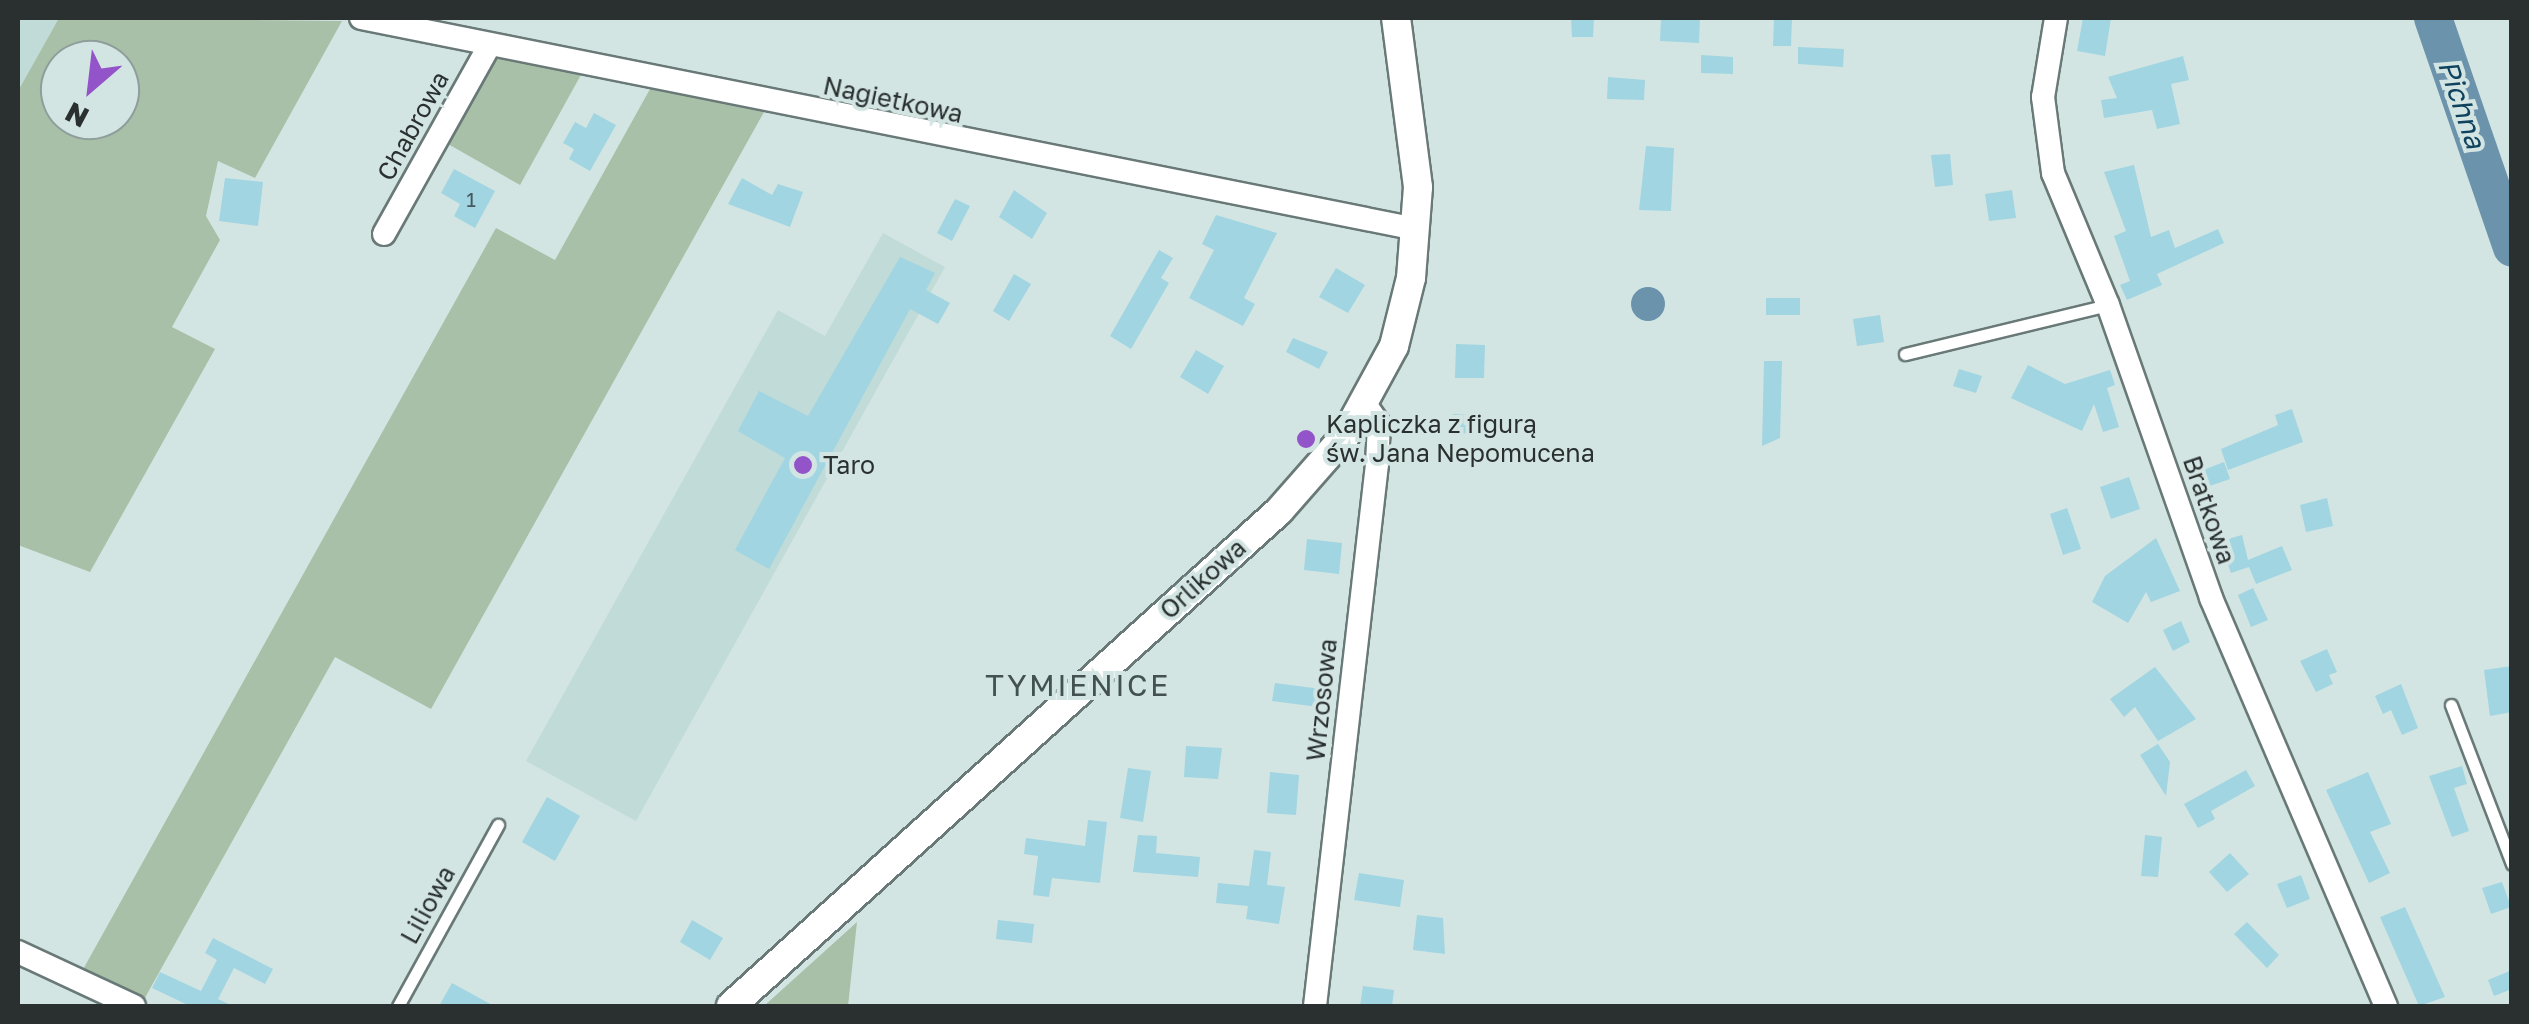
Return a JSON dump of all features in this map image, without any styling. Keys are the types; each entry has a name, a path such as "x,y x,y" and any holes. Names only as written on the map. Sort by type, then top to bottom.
{"street":[{"name":"Nagietkowa","path":"361,18 1416,229"},
{"name":"Orlikowa","path":"730,1006 1279,511 1315,475 1366,404 1394,346 1416,229 1418,187 1396,18"},
{"name":"Bratkowa","path":"2056,18 2043,98 2052,173 2108,305 2211,598 2386,1006"},
{"name":"Chabrowa","path":"384,234 489,46"},
{"name":"Wrzosowa","path":"1315,1006 1377,464 1379,424 1366,404"},
{"path":"18,952 134,1006"}],"lane":[{"path":"1905,354 2108,305"},
{"path":"2451,705 2512,864"},
{"name":"Liliowa","path":"398,1006 498,825"}],"shaded area":[{"path":"18,18 59,18 47,40 40,40 40,52 18,91"},
{"path":"883,233 945,267 636,821 526,761 778,310 825,336"}],"green space":[{"path":"59,18 342,21 255,178 218,161 206,216 220,240 172,327 215,349 90,572 18,545 18,91 40,52 40,140 140,140 140,40 47,40"},
{"path":"498,54 582,73 520,185 448,144"},
{"path":"650,89 764,112 431,709 335,657 142,1003 81,973 496,228 555,260"},
{"path":"857,922 848,1006 764,1006"}],"water":[{"path":"1648,287 1660,292 1665,304 1660,316 1648,321 1636,316 1631,304 1636,292"}],"building":[{"path":"1571,18 1594,18 1593,37 1572,37"},
{"path":"1661,18 1700,18 1699,43 1660,41"},
{"path":"1774,18 1792,18 1791,46 1773,46"},
{"path":"2083,18 2111,18 2105,56 2077,51"},
{"path":"1798,47 1844,49 1843,67 1798,64"},
{"path":"1701,55 1733,57 1733,74 1701,73"},
{"path":"2183,56 2189,80 2171,84 2180,124 2157,129 2152,110 2104,118 2101,100 2117,98 2108,77"},
{"path":"1608,77 1645,80 1644,100 1607,99"},
{"path":"594,113 616,125 590,171 569,159 574,149 563,143 575,122 586,128"},
{"path":"1646,146 1674,148 1671,211 1639,210"},
{"path":"1950,154 1953,185 1935,187 1931,155"},
{"path":"2134,165 2151,237 2169,230 2175,248 2218,229 2224,243 2157,274 2162,285 2127,300 2120,285 2130,281 2114,236 2126,231 2104,172"},
{"path":"454,169 495,191 475,228 454,216 460,204 441,193"},
{"path":"225,178 263,182 258,226 219,221"},
{"path":"742,178 772,195 778,184 803,192 790,227 728,204"},
{"path":"1014,190 1047,213 1032,239 999,217"},
{"path":"2012,190 2016,218 1989,221 1985,194"},
{"path":"955,199 970,206 952,241 937,233"},
{"path":"1216,215 1277,233 1244,298 1255,304 1243,326 1189,298 1214,250 1202,244"},
{"path":"1159,250 1173,258 1161,278 1169,283 1131,349 1110,336"},
{"name":"Taro","path":"900,257 935,273 926,290 950,303 938,324 910,309 769,569 735,550 785,458 738,431 759,391 808,416"},
{"path":"1336,268 1365,285 1348,313 1319,297"},
{"path":"1014,274 1031,284 1009,321 993,311"},
{"path":"1766,298 1800,298 1800,315 1766,315"},
{"path":"1880,315 1884,342 1857,346 1853,319"},
{"path":"1293,338 1328,352 1319,369 1286,352"},
{"path":"1456,344 1485,345 1484,378 1455,378"},
{"path":"1196,350 1224,366 1208,394 1180,377"},
{"path":"1764,361 1782,361 1780,438 1762,446"},
{"path":"2028,365 2065,384 2110,370 2115,385 2107,388 2119,427 2103,432 2094,404 2082,431 2011,398"},
{"path":"1959,369 1982,376 1976,393 1953,386"},
{"path":"2292,409 2303,442 2228,470 2221,449 2278,425 2275,415"},
{"path":"1453,414 1485,416 1484,434 1452,433"},
{"path":"2224,462 2230,479 2204,488 2198,472"},
{"path":"2129,477 2140,509 2111,519 2100,487"},
{"path":"2327,498 2333,526 2306,532 2300,505"},
{"path":"2067,508 2081,549 2063,555 2050,514"},
{"path":"2242,535 2248,560 2282,546 2292,570 2256,584 2249,567 2231,573 2220,541"},
{"path":"2156,538 2180,591 2151,602 2146,592 2128,623 2092,602 2105,576"},
{"path":"1307,539 1342,543 1339,574 1304,570"},
{"path":"2253,588 2268,620 2251,627 2238,595"},
{"path":"2181,621 2190,642 2173,651 2163,630"},
{"path":"2327,649 2337,672 2329,675 2333,684 2316,692 2300,661"},
{"path":"2512,666 2512,712 2490,716 2484,670"},
{"path":"2155,667 2196,719 2158,741 2135,707 2124,717 2110,699"},
{"path":"1275,683 1321,689 1319,707 1272,701"},
{"path":"2401,684 2418,728 2402,735 2391,710 2383,714 2375,696"},
{"path":"2158,744 2170,762 2166,796 2140,755"},
{"path":"1186,746 1222,748 1218,779 1184,777"},
{"path":"2462,766 2467,784 2454,788 2469,831 2452,837 2429,776"},
{"path":"1128,768 1151,771 1143,822 1120,818"},
{"path":"2246,770 2255,786 2211,811 2215,819 2198,828 2184,804"},
{"path":"1270,772 1299,775 1296,815 1267,813"},
{"path":"2368,772 2391,824 2370,832 2390,873 2369,883 2326,790"},
{"path":"547,797 580,816 555,861 522,842"},
{"path":"1088,820 1107,822 1100,883 1052,878 1049,897 1033,895 1038,856 1024,854 1026,838 1085,846"},
{"path":"1138,835 1157,836 1156,853 1200,857 1198,877 1133,872"},
{"path":"2145,835 2162,837 2158,877 2141,876"},
{"path":"1254,850 1271,852 1267,885 1285,887 1279,924 1246,919 1248,906 1216,903 1218,883 1249,886"},
{"path":"2230,853 2249,874 2227,892 2209,872"},
{"path":"1359,873 1404,880 1400,907 1354,900"},
{"path":"2301,875 2310,899 2287,908 2277,884"},
{"path":"2502,882 2511,907 2491,914 2482,888"},
{"path":"2405,907 2445,997 2419,1006 2380,917"},
{"path":"1417,915 1443,918 1445,954 1413,950"},
{"path":"692,920 723,938 710,960 680,942"},
{"path":"998,920 1034,924 1032,943 996,939"},
{"path":"2247,922 2279,955 2267,968 2234,934"},
{"path":"213,938 273,969 265,984 234,968 218,999 233,1006 190,1006 152,988 160,972 201,991 217,960 205,953"},
{"path":"2512,970 2512,989 2494,996 2488,980"},
{"path":"452,983 494,1006 439,1006"},
{"path":"1363,986 1394,990 1392,1006 1360,1006"}],"waterway":[{"name":"Pichna","path":"2433,18 2512,248"}],"place":[{"name":"Kapliczka z figurą św. Jana Nepomucena","path":"1306,439"},
{"name":"Taro","path":"803,465"}],"district":[{"name":"TYMIENICE","path":"1078,685"}]}
